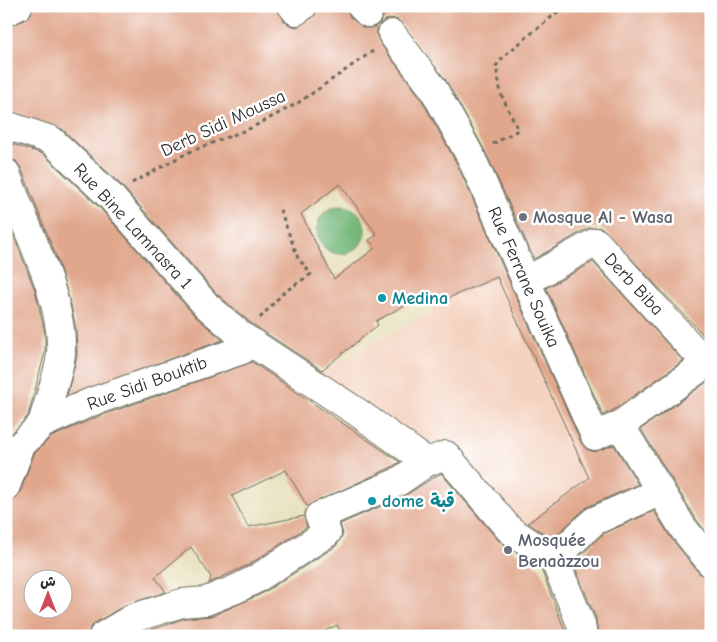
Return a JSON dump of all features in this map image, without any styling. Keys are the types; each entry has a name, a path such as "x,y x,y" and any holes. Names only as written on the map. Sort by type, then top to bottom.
{"street":[{"path":"6,12 18,6"},
{"path":"292,6 296,11 303,6"},
{"name":"Rue Ferrane Souika","path":"393,36 433,88 471,157 595,436 620,425"},
{"name":"Rue Bine Lamnasra 1","path":"6,124 51,140 110,196 207,306 247,340 357,412 427,462"},
{"path":"6,173 35,245 57,312 61,354 42,424 14,445 6,486"},
{"name":"Derb Biba","path":"525,282 596,242 690,346 709,360"},
{"name":"Rue Sidi Bouktib","path":"42,424 91,402 242,350 247,340"},
{"path":"709,360 620,425 659,492 683,528 711,563"},
{"path":"103,636 133,618 182,603 206,601 256,579 327,533 320,516 398,482 427,462 446,455 510,530 554,559 582,624 583,636"},
{"path":"554,559 594,521 659,492"}],"path":[{"path":"471,157 518,130 501,94 496,66 505,55 565,6"},
{"name":"Derb Sidi Moussa","path":"110,196 189,152 251,128 298,104 393,36"},
{"path":"247,340 283,293 311,274 298,258 279,207"}],"shaded area":[{"path":"497,277 594,489 564,496 523,528 317,374 432,312 430,306"}],"green space":[{"path":"336,206 346,206 358,213 365,225 365,235 358,247 346,254 336,254 328,250 321,243 317,235 317,225 321,217 328,210"}],"building":[{"path":"34,6 100,6 103,13 117,6 277,6 284,21 297,27 312,18 318,6 346,6 350,17 364,28 372,28 379,24 383,17 382,6 711,6 711,343 602,228 588,228 534,259 485,151 445,79 398,20 391,18 383,21 377,28 377,36 380,43 420,97 457,164 581,442 586,449 594,452 614,445 638,484 587,507 552,539 528,523 589,478 497,277 430,306 424,295 376,321 378,325 322,370 252,324 218,295 122,186 62,129 6,110 6,27 25,20 31,14","holes":["340,184 377,235 369,240 375,248 334,279 301,214"]},
{"path":"6,142 43,154 99,207 195,316 223,340 67,396 77,355 76,329 71,305 56,256 21,168 16,161 6,158"},
{"path":"6,217 35,290 45,333 45,352 28,416 6,440"},
{"path":"593,262 683,361 612,411 603,415 546,288"},
{"path":"252,362 400,462 307,506 286,470 232,496 248,527 304,516 307,527 248,565 209,583 211,577 191,547 155,577 166,592 125,605 95,623 90,628 87,636 6,636 6,501 16,498 34,454 51,437 97,417"},
{"path":"711,379 711,538 696,519 641,429"},
{"path":"441,473 498,540 541,569 567,636 342,636 337,625 314,636 134,636 185,618 212,616 263,593 336,546 343,534 340,524 404,496"},
{"path":"654,511 671,538 699,573 711,578 711,636 598,636 596,618 573,563 603,534"}],"place":[{"name":"Mosque Al - Wasa","path":"523,217"},
{"name":"Medina","path":"382,298"},
{"name":"dome قبة","path":"372,501"},
{"name":"Mosquée Benaàzzou","path":"508,550"}]}
